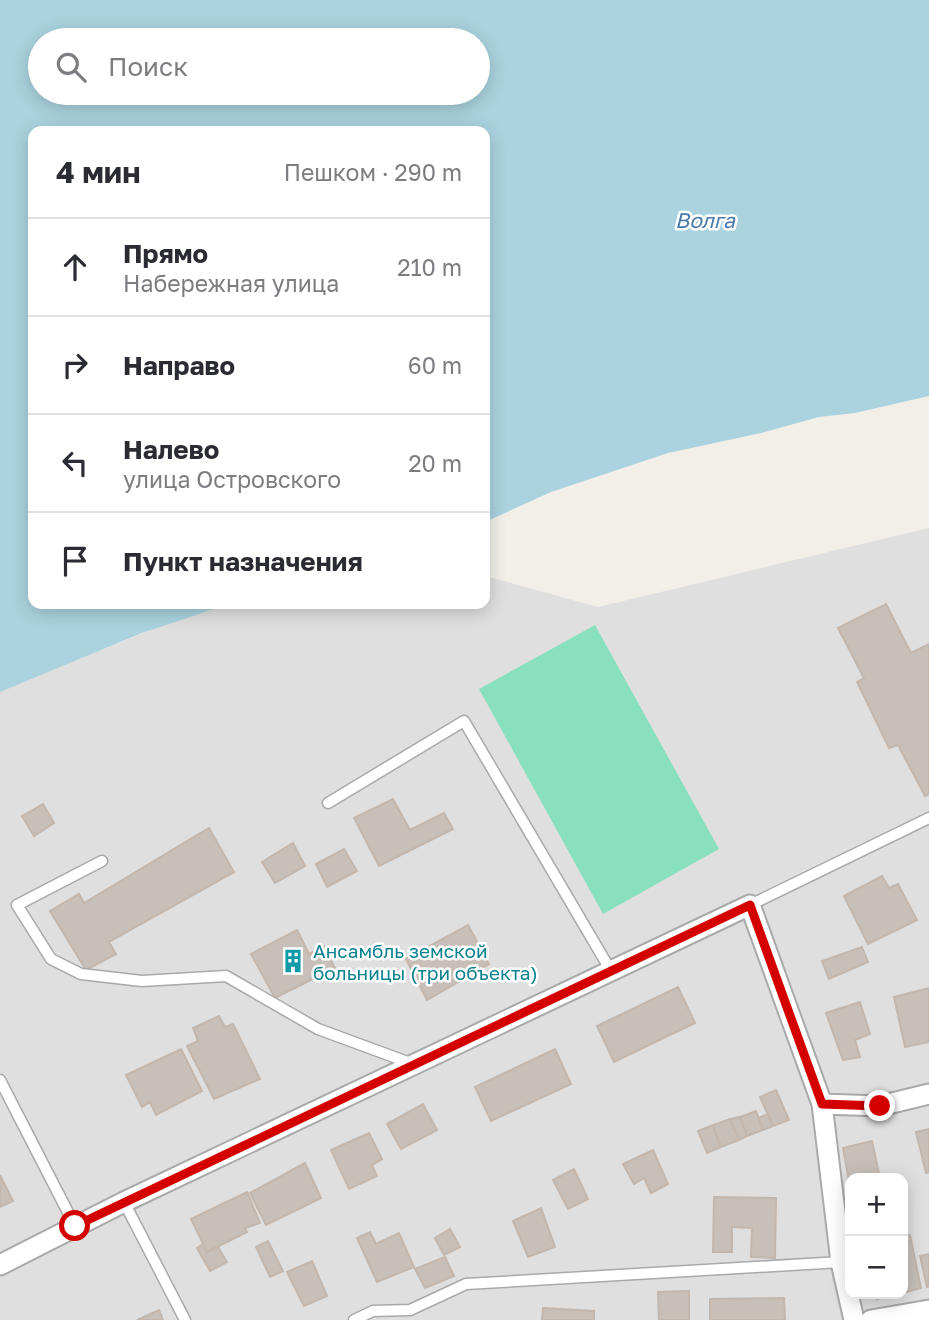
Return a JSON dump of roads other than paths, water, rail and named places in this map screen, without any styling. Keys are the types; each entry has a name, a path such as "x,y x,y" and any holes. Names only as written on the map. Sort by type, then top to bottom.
{"street":[{"path":"0,1265 124,1202 750,905 822,1104 841,1262 854,1320"},
{"path":"822,1104 880,1106 929,1094"},
{"path":"871,1320 929,1310"}],"lane":[{"path":"328,803 464,721 611,971"},
{"path":"750,905 929,818"},
{"path":"102,862 17,905 51,959 81,974 142,981 226,976 318,1029 413,1065"},
{"path":"0,1080 75,1226"},
{"path":"124,1202 185,1320"},
{"path":"354,1320 373,1311 410,1310 466,1284 841,1262"}],"water":[{"name":"Волга","path":"0,0 929,0 929,396 855,413 819,417 761,433 668,453 551,492 490,520 490,126 28,126 28,609 214,609 142,633 0,692"}],"place":[{"name":"Ансамбль земской больницы (три объекта)","path":"293,961"}]}
